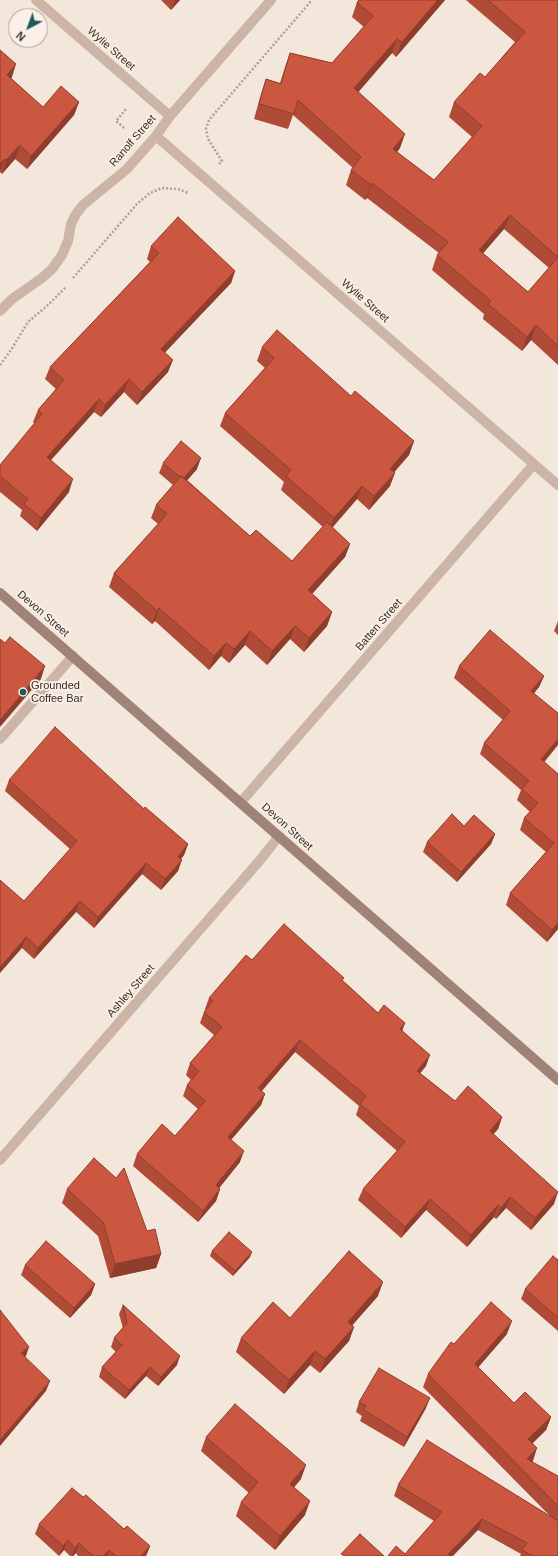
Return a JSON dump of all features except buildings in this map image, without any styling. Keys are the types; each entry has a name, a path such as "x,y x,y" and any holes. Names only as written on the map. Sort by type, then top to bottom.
{"main road":[{"name":"Devon Street","path":"0,593 558,1080"}],"street":[{"name":"Wylie Street","path":"36,0 170,116"},
{"name":"Ranolf Street","path":"0,311 12,299 52,269 62,255 76,214 83,204 127,169 156,136 170,116 271,0"},
{"name":"Wylie Street","path":"156,136 558,485"},
{"name":"Batten Street","path":"241,802 534,464"},
{"path":"0,739 73,656"},
{"name":"Ashley Street","path":"0,1160 262,859 279,836"}],"path":[{"path":"217,166 222,161 208,139 206,129 209,120 216,110 312,0"},
{"path":"124,128 116,121 126,109"},
{"path":"0,365 28,322 60,294 137,204 150,193 162,188 178,189 191,194"}],"place":[{"name":"Grounded Coffee Bar","path":"23,692"}]}
